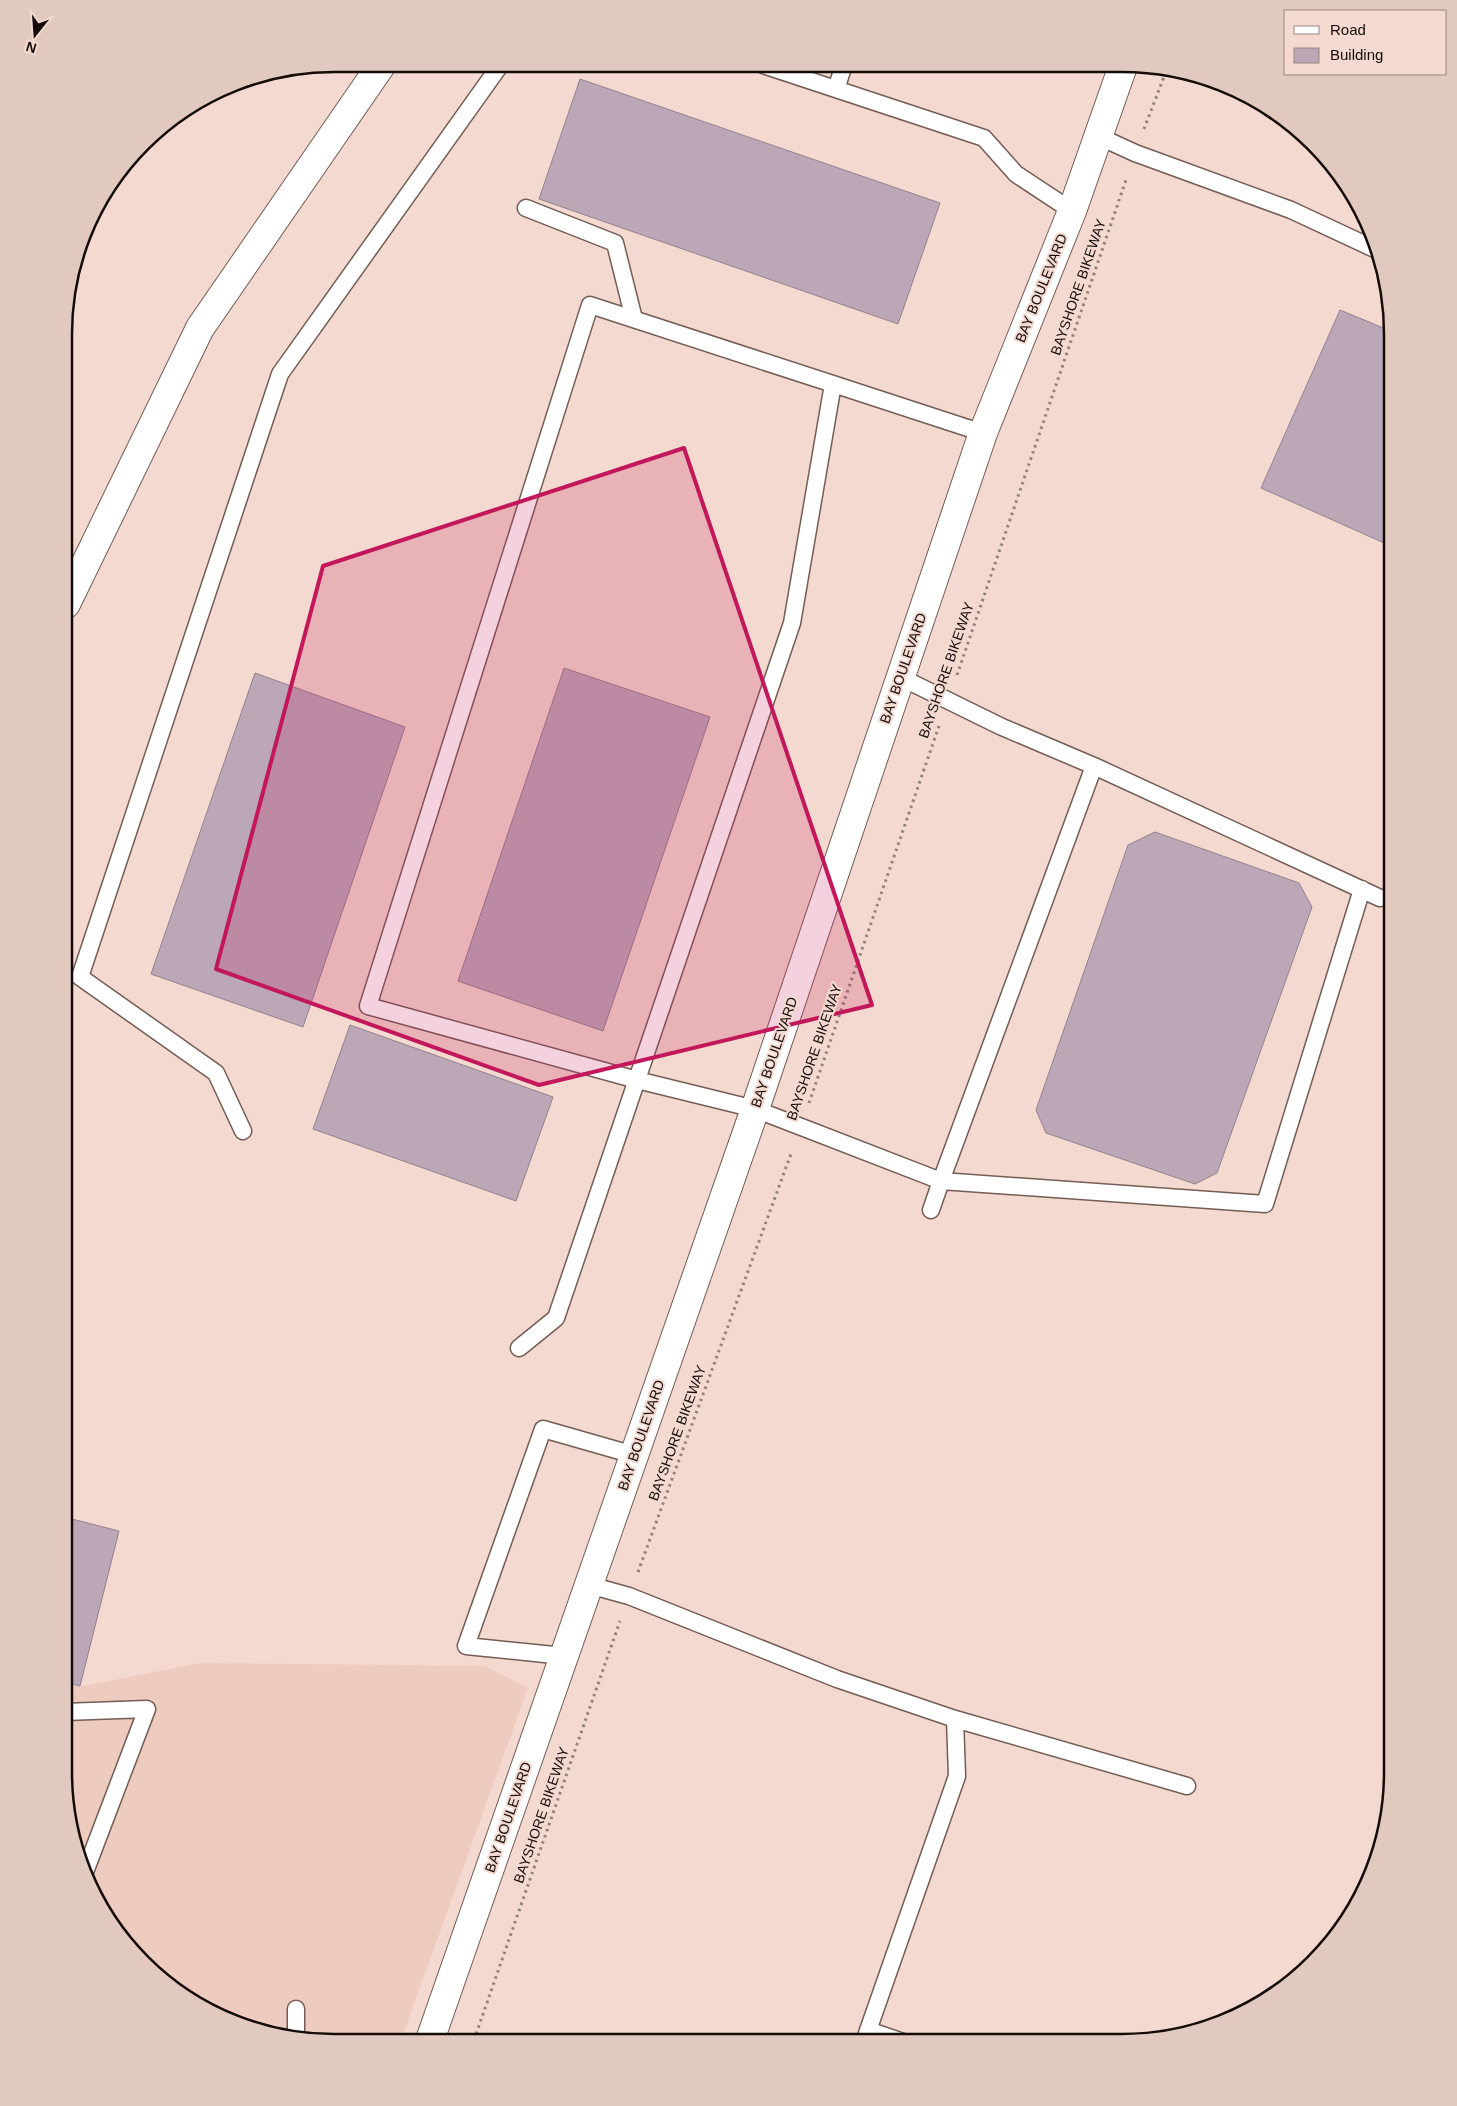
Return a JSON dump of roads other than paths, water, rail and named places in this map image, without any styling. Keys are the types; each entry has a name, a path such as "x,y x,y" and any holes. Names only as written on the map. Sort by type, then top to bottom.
{"main road":[{"path":"72,592 200,328 376,72"},
{"name":"BAY BOULEVARD","path":"432,2034 755,1109 983,433 1072,211 1121,72"}],"lane":[{"path":"243,1131 216,1073 80,977 280,374 495,72"},
{"path":"784,72 984,138 1016,174 1072,211"},
{"path":"836,89 842,72"},
{"path":"1098,136 1135,153 1291,210 1369,247"},
{"path":"526,208 615,243 634,320"},
{"path":"983,433 590,305 368,1006 637,1080 755,1109 942,1181 1265,1204 1362,889"},
{"path":"519,1348 556,1318 792,623 833,384"},
{"path":"900,677 1002,727 1094,766 1380,898"},
{"path":"931,1210 1094,766"},
{"path":"564,1656 466,1646 543,1429 634,1455"},
{"path":"589,1586 629,1596 836,1679 955,1719 1186,1786"},
{"path":"72,1712 147,1708 89,1862"},
{"path":"867,2034 957,1776 955,1719"},
{"path":"296,2010 296,2030"}]}
